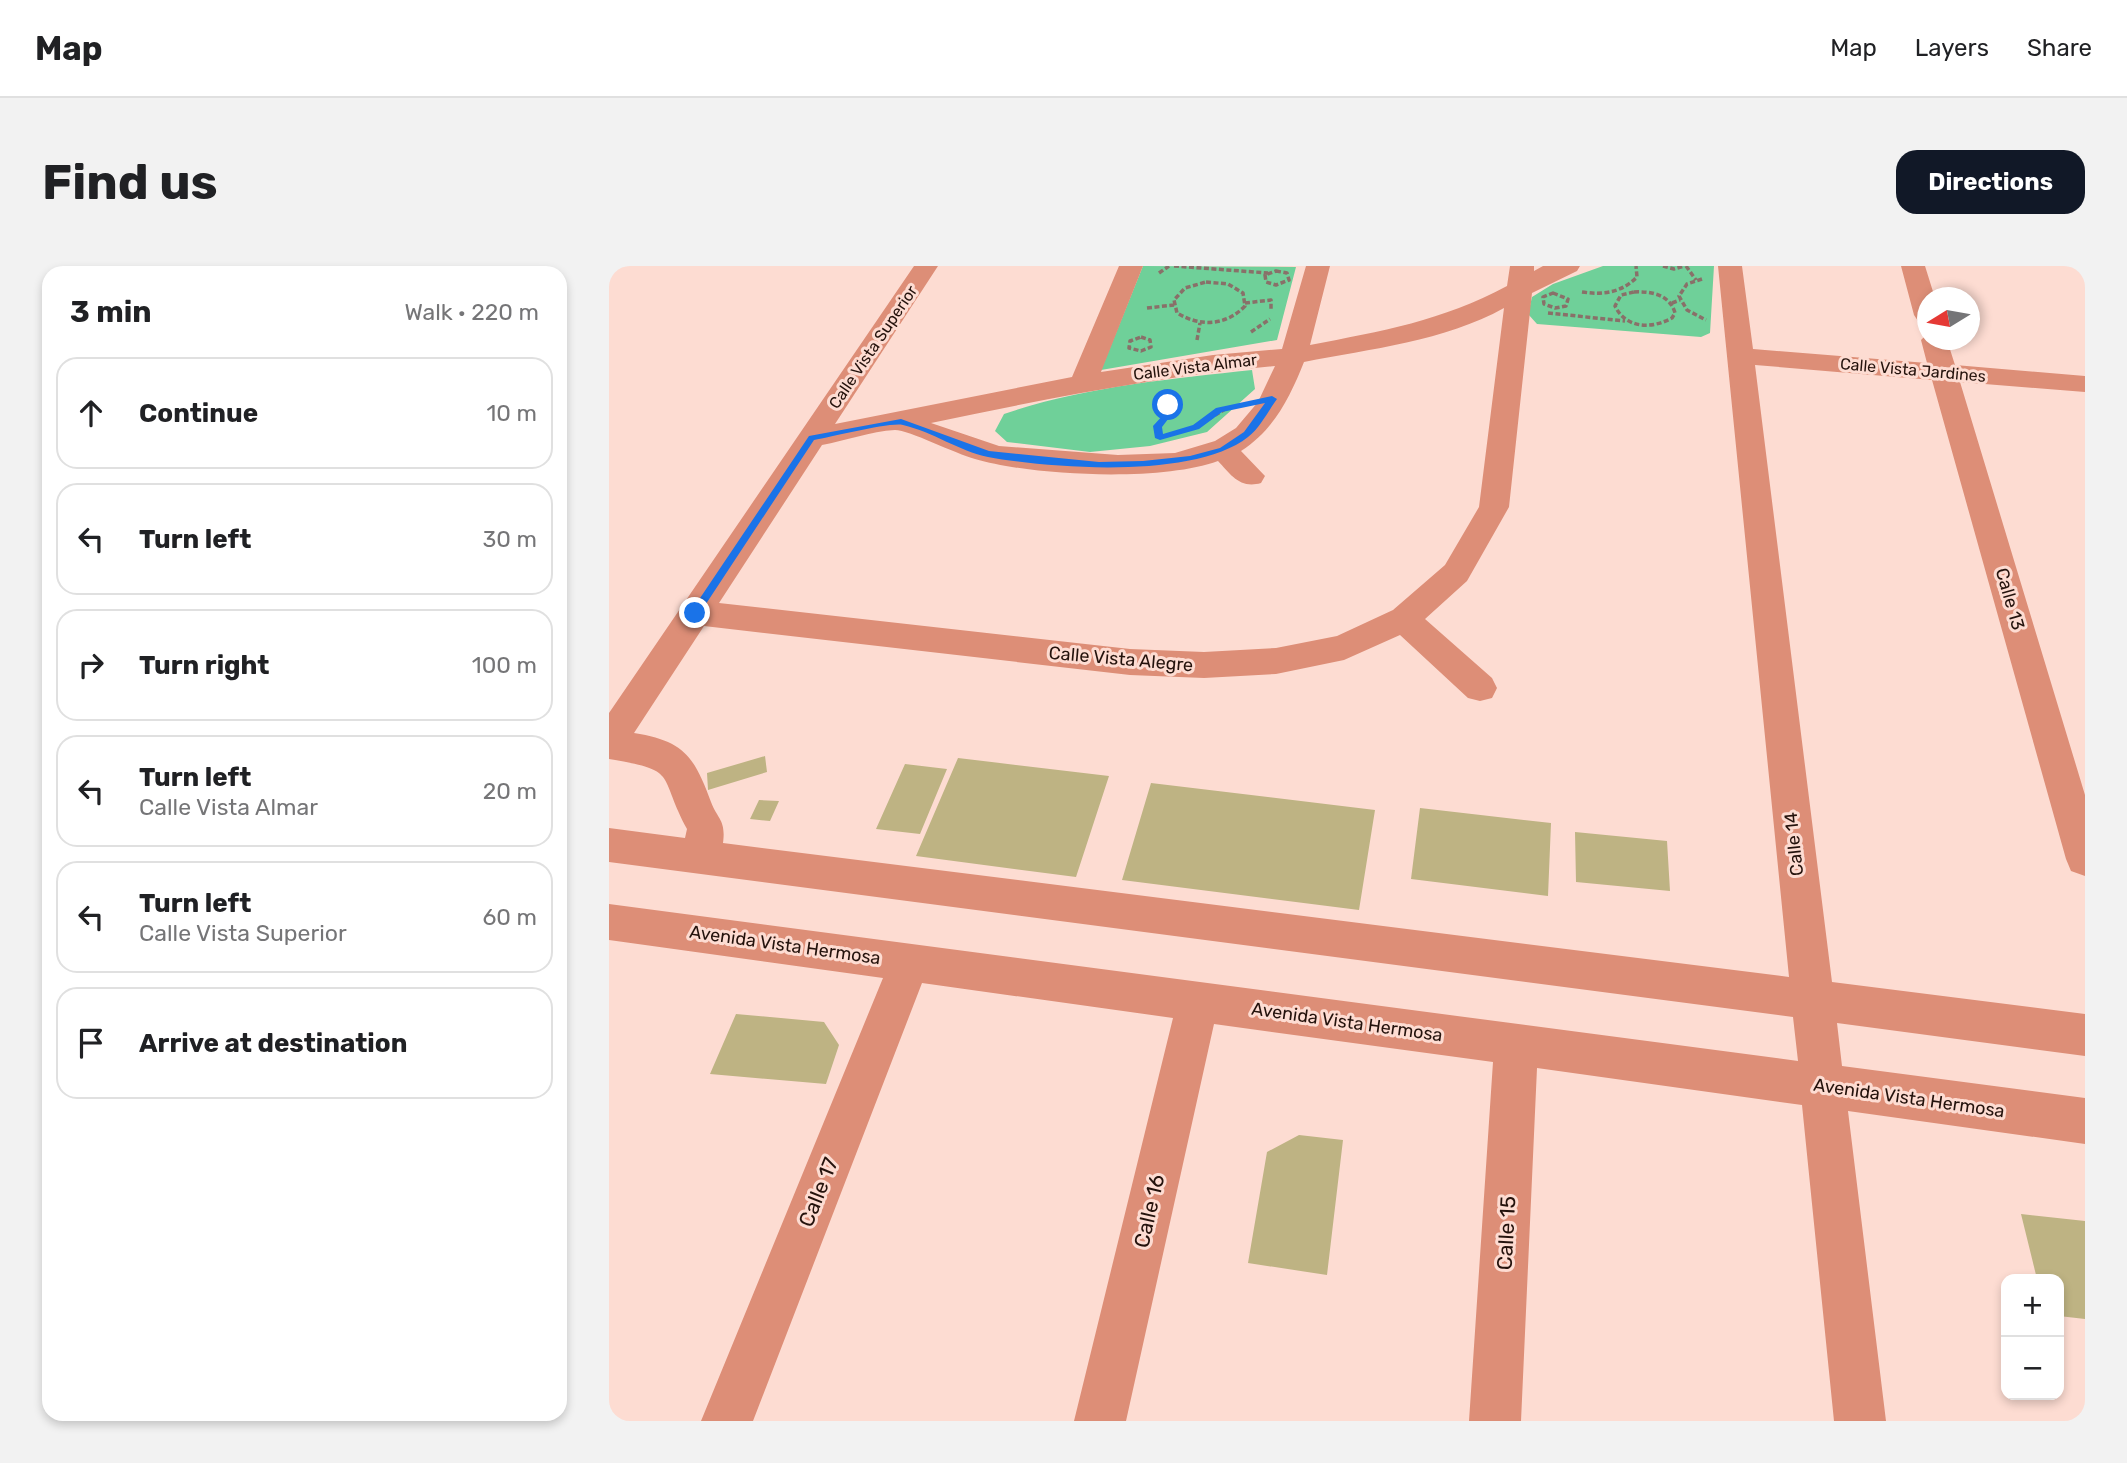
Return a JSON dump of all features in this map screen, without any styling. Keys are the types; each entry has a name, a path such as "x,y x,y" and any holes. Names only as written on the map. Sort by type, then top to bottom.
{"street":[{"name":"Calle Vista Superior","path":"609,743 926,266"},
{"path":"1083,383 1131,266"},
{"path":"901,421 988,454 1099,465 1190,459 1223,450 1247,434 1272,399 1294,356 1313,300 1318,266"},
{"path":"1913,266 1919,287"},
{"name":"Calle Vista Almar","path":"812,438 1083,383 1213,363 1294,356 1410,333 1478,312 1521,278 1554,270 1573,278"},
{"name":"Calle 14","path":"1718,272 1741,356 1860,1421"},
{"name":"Calle Vista Alegre","path":"695,613 1157,665 1255,666 1309,657 1360,642 1403,619 1455,577 1480,541 1494,507 1521,278"},
{"name":"Calle 13","path":"1937,350 2085,859"},
{"name":"Calle Vista Jardines","path":"1741,356 2085,384"},
{"path":"1223,450 1250,476"},
{"path":"1403,619 1480,688"},
{"path":"609,743 665,755 682,772 692,808 706,827 701,857"},
{"path":"609,845 2085,1035"},
{"name":"Avenida Vista Hermosa","path":"613,930 910,962 2085,1121"},
{"name":"Calle 17","path":"726,1421 910,962"},
{"name":"Calle 16","path":"1100,1421 1198,1002"},
{"name":"Calle 15","path":"1495,1421 1516,1045"}],"path":[{"path":"1174,266 1268,273 1280,271 1289,277 1284,283 1273,284 1265,279 1268,273"},
{"path":"1573,278 1608,293 1621,290 1637,277 1636,266"},
{"path":"1663,266 1674,270 1685,266 1696,280"},
{"path":"1706,320 1687,310 1681,300 1681,289 1718,272"},
{"path":"1206,282 1236,288 1243,293 1245,303 1240,313 1231,319 1207,324 1184,319 1174,305 1178,294 1185,288 1206,282"},
{"path":"1621,290 1626,293"},
{"path":"1631,322 1621,317 1615,306 1616,300 1626,293 1649,292 1672,303 1681,300"},
{"path":"1245,303 1272,300 1270,319 1248,334"},
{"path":"1545,315 1551,312 1649,326 1667,322 1675,313 1672,303"},
{"path":"1186,342 1198,341"},
{"path":"1151,347 1162,345"},
{"path":"1196,427 1219,410 1272,399"},
{"path":"1160,438 1157,426 1168,414 1168,405"}],"green space":[{"path":"1143,266 1296,267 1277,340 1101,370"},
{"path":"1603,266 1714,266 1710,333 1701,337 1537,324 1528,314 1532,297 1553,284"},
{"path":"1252,370 1255,389 1207,432 1150,446 1090,452 1007,442 995,431 1004,414 1064,397 1127,385"}],"building":[{"path":"765,756 767,772 708,790 707,773"},
{"path":"958,758 1109,776 1076,877 916,856"},
{"path":"905,764 947,769 920,834 876,829"},
{"path":"1151,783 1375,810 1359,910 1122,880"},
{"path":"759,800 779,801 770,821 750,819"},
{"path":"1420,808 1551,823 1548,896 1411,879"},
{"path":"1575,832 1667,841 1670,891 1576,882"},
{"path":"736,1014 824,1022 839,1045 826,1084 710,1074"},
{"path":"1299,1135 1343,1140 1327,1275 1248,1263 1267,1152"},
{"path":"2021,1214 2085,1221 2085,1319 2064,1317 2064,1274 2036,1274"}],"route":[{"path":"695,613 812,438 901,421 988,454 1099,465 1143,464 1190,459 1223,450 1247,434 1272,399 1219,410 1196,427 1160,438 1157,426 1168,414 1168,405"}]}
